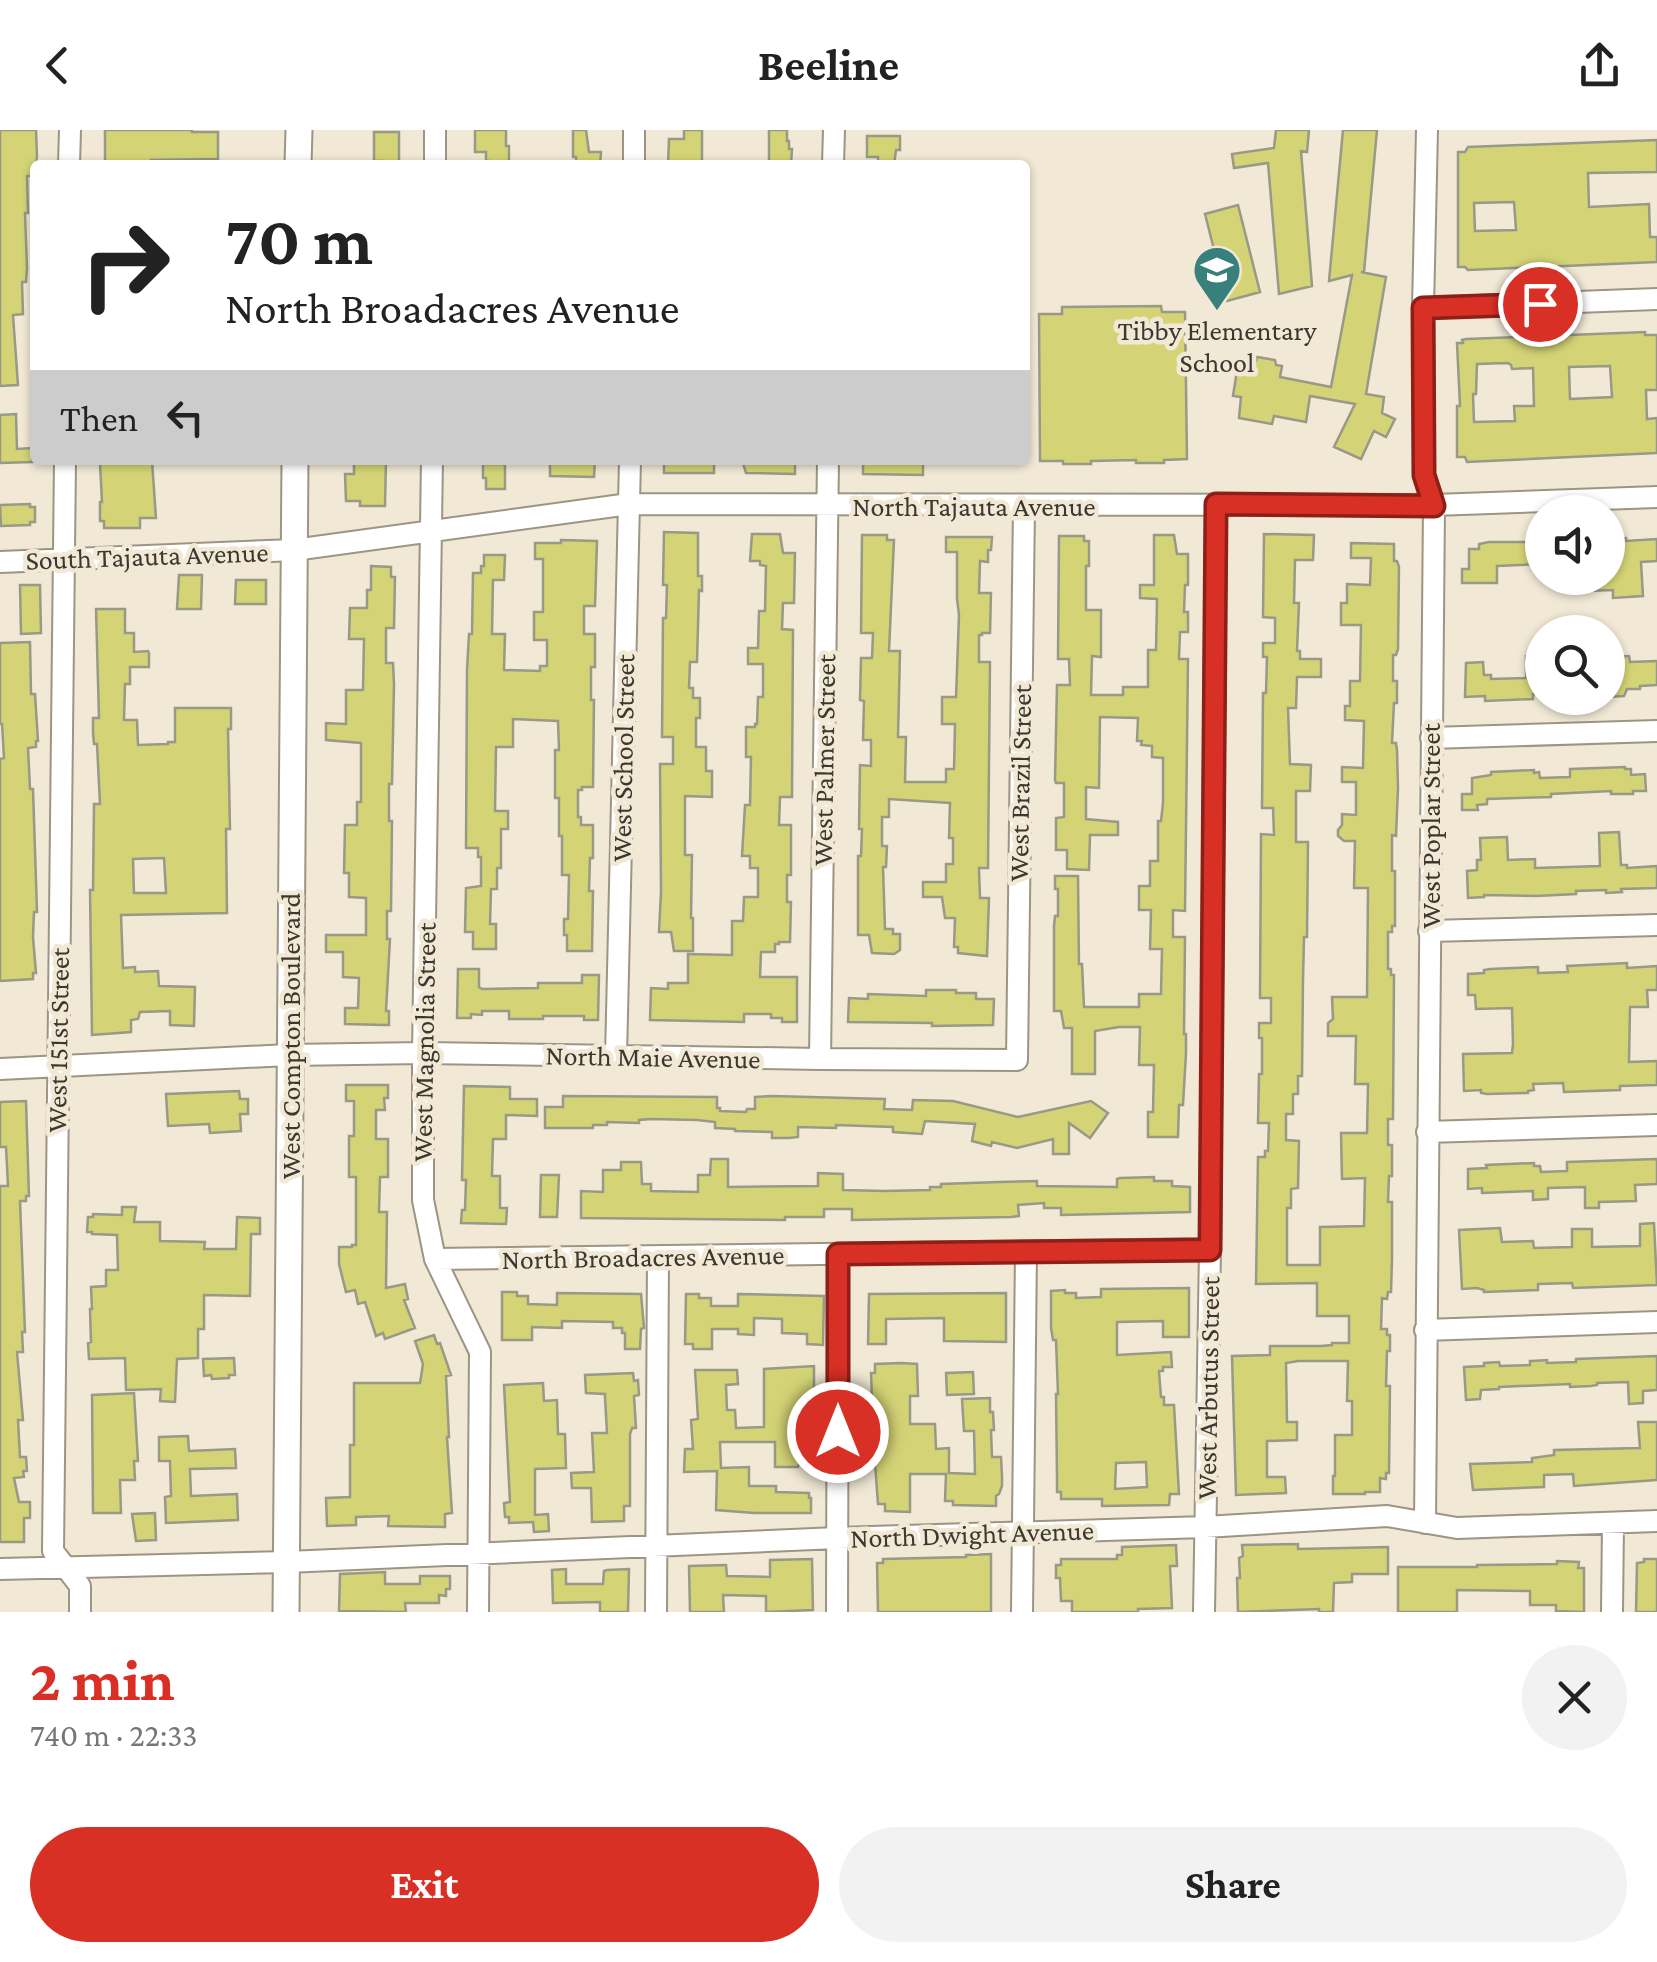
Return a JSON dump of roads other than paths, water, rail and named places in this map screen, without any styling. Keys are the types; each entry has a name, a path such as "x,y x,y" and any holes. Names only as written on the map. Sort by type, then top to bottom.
{"main road":[{"path":"298,160 299,130"},
{"name":"West Compton Boulevard","path":"286,1612 295,465"}],"street":[{"path":"70,130 70,160"},
{"path":"434,160 435,130"},
{"path":"634,130 634,160"},
{"path":"834,130 834,160"},
{"name":"West Poplar Street","path":"1425,1523 1434,506 1424,475 1427,130"},
{"path":"1423,308 1657,300"},
{"name":"West 151st Street","path":"65,465 53,1551 80,1586 80,1612"},
{"name":"West Magnolia Street","path":"432,465 423,1200 435,1260 480,1352 478,1612"},
{"name":"West School Street","path":"616,1056 630,465"},
{"name":"West Palmer Street","path":"820,1060 828,465"},
{"name":"North Tajauta Avenue","path":"294,550 629,504 1434,506 1657,497"},
{"name":"West Arbutus Street","path":"1204,1612 1216,504"},
{"name":"West Brazil Street","path":"1017,1060 1024,506"},
{"name":"South Tajauta Avenue","path":"0,562 294,550"},
{"path":"1431,738 1657,730"},
{"path":"1430,931 1657,925"},
{"name":"North Maie Avenue","path":"0,1070 289,1055 1017,1060"},
{"path":"1427,1132 1657,1124"},
{"name":"North Broadacres Avenue","path":"435,1260 1210,1250"},
{"path":"1022,1612 1026,1252"},
{"path":"837,1612 838,1254"},
{"path":"656,1612 658,1257"},
{"path":"1425,1330 1657,1322"},
{"name":"North Dwight Avenue","path":"0,1569 1023,1534 1387,1516 1457,1528 1657,1521"},
{"path":"1612,1612 1613,1523"}],"place":[{"name":"Tibby Elementary School","path":"1217,312"}]}
